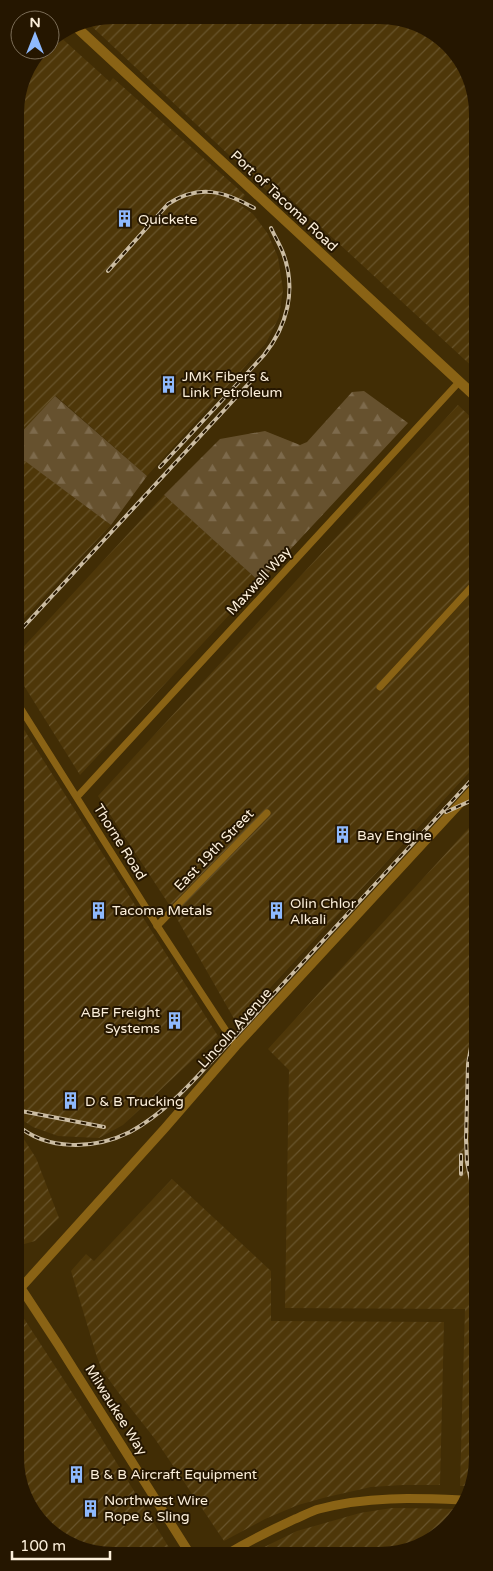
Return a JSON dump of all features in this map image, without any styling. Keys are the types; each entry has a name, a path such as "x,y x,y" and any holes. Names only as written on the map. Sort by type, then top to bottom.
{"main road":[{"name":"Port of Tacoma Road","path":"80,30 469,391"}],"street":[{"name":"Maxwell Way","path":"78,797 459,382"},
{"path":"380,687 469,590"},
{"name":"Thorne Road","path":"24,713 157,926 236,1046"},
{"name":"Lincoln Avenue","path":"24,1284 236,1046 469,794"},
{"name":"East 19th Street","path":"157,926 268,813"},
{"name":"Milwaukee Way","path":"24,1293 186,1547"},
{"path":"240,1547 318,1509 357,1501 383,1499 458,1500"}],"shaded area":[{"path":"113,24 398,25 420,33 439,46 460,73 468,95 469,364 283,192 276,199 91,26"},
{"path":"63,39 110,82 113,78 245,195 239,204 253,214 268,234 278,257 283,290 279,317 266,343 147,476 56,396 24,430 24,107 28,84 33,73 41,60 60,60 60,41"},
{"path":"458,405 469,415 469,773 237,1024 168,903 98,796"},
{"path":"24,460 111,525 24,618"},
{"path":"164,495 260,582 80,775 24,686 24,646"},
{"path":"24,730 218,1036 123,1125 99,1138 58,1136 33,1127 24,1121"},
{"path":"469,828 469,1464 464,1486 460,1486 465,1309 285,1308 289,1070 268,1049"},
{"path":"24,1139 36,1158 59,1218 35,1241 24,1244"},
{"path":"172,1179 271,1271 271,1321 444,1322 440,1485 371,1487 327,1497 298,1505 265,1519 224,1541 155,1439 102,1370 71,1271 86,1254 94,1261"},
{"path":"24,1319 92,1423 169,1547 95,1546 68,1535 59,1529 36,1503 25,1476"},
{"path":"392,1508 453,1509 434,1529 425,1535 398,1546 264,1547 297,1531 360,1513"}],"green space":[{"path":"364,391 408,423 260,582 164,495 220,439 265,431 300,445 307,442 352,392"},
{"path":"55,396 147,476 111,525 24,462 24,429"}],"railway":[{"path":"108,271 168,204 179,198 190,194 211,192 232,197 254,208"},
{"path":"160,467 264,355 279,332 287,307 289,280 283,253 271,228"},
{"path":"24,626 253,379"},
{"path":"24,1130 42,1139 57,1143 87,1144 117,1138 152,1118 172,1102 246,1025 469,783"},
{"path":"446,812 469,802"},
{"path":"469,1058 466,1139 469,1171"},
{"path":"24,1112 104,1127"},
{"path":"461,1155 461,1174"}],"place":[{"name":"Quickete","path":"124,219"},
{"name":"JMK Fibers & Link Petroleum","path":"168,384"},
{"name":"Bay Engine","path":"343,835"},
{"name":"Tacoma Metals","path":"98,910"},
{"name":"Olin Chlor Alkali","path":"276,911"},
{"name":"ABF Freight Systems","path":"174,1020"},
{"name":"D & B Trucking","path":"71,1101"},
{"name":"B & B Aircraft Equipment","path":"76,1474"},
{"name":"Northwest Wire Rope & Sling","path":"90,1508"}]}
